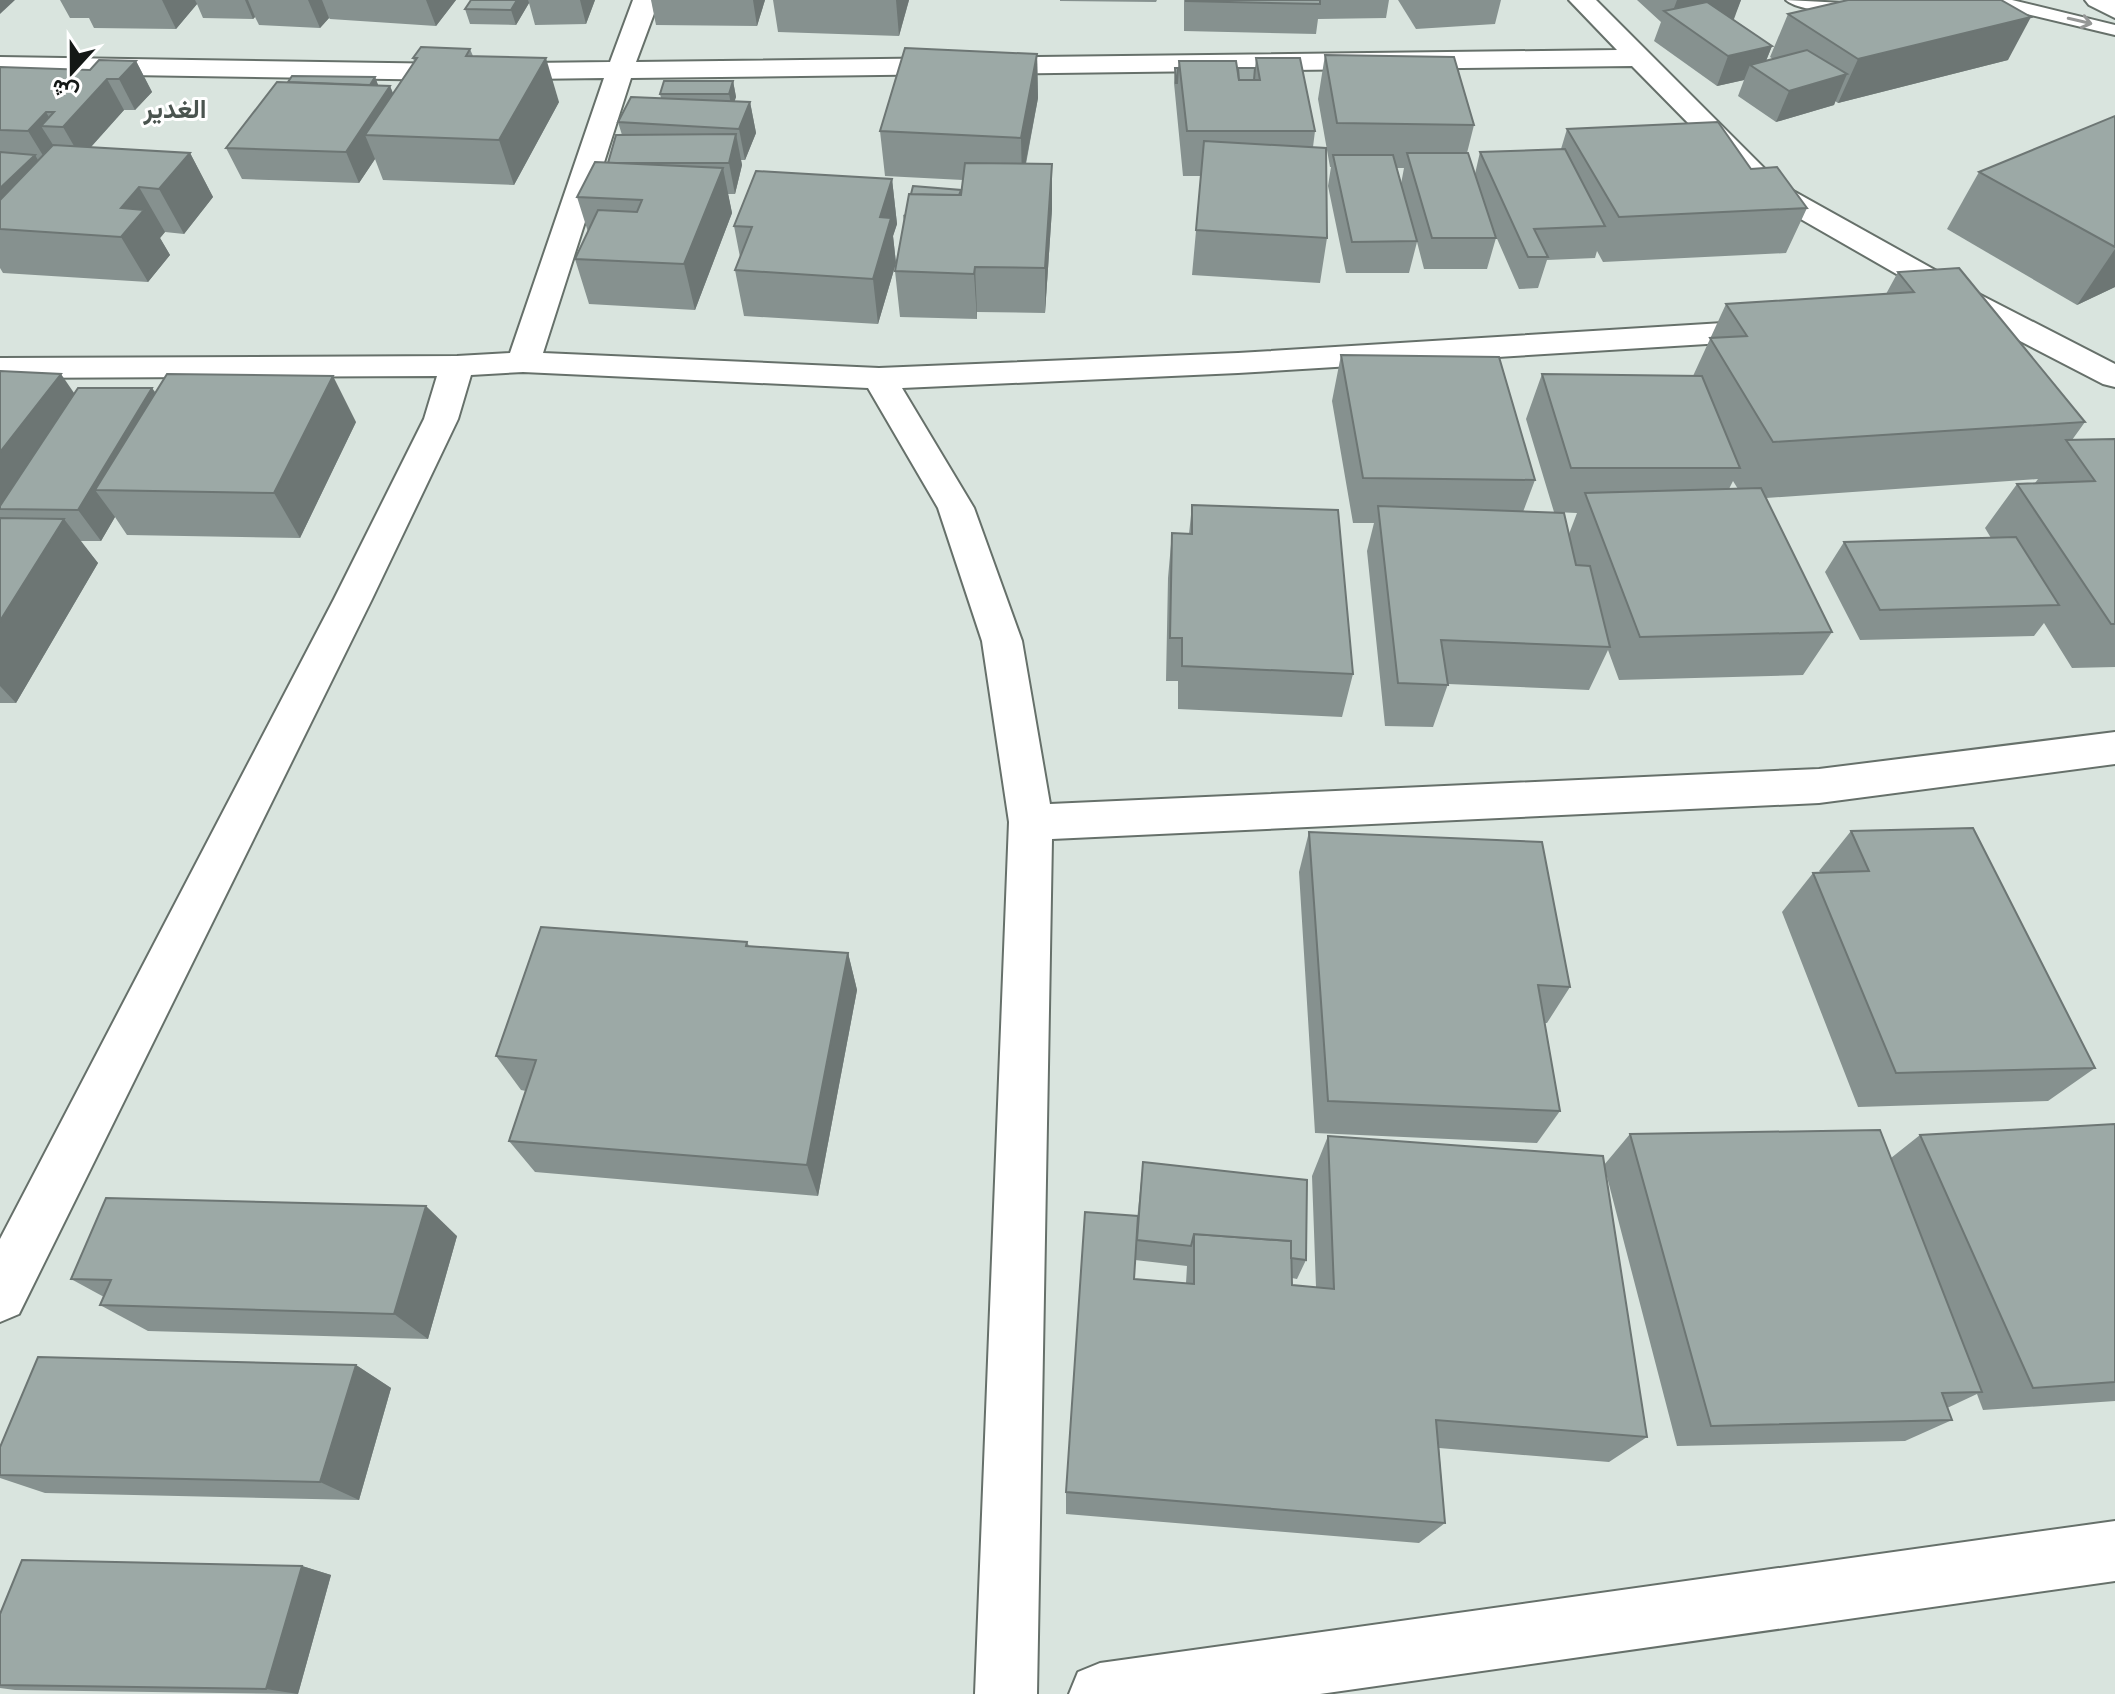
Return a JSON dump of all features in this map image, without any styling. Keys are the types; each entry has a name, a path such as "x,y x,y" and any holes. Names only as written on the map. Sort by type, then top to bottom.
{"street":[{"path":"523,362 646,0"},
{"path":"1582,0 1769,189 1958,296 2115,377"},
{"path":"2098,0 2115,10"},
{"path":"0,65 455,72 1638,58"},
{"path":"1911,304 1958,296"},
{"path":"0,368 457,366 523,362 879,378 1238,363 1598,341 1723,333 1801,321"},
{"path":"0,1295 353,599 441,419 457,366"},
{"path":"879,378 956,508 987,596 1002,641 1031,822 1006,1694"},
{"path":"1031,822 1819,786 2115,748"},
{"path":"1100,1694 2115,1551"}],"lane":[{"path":"1795,0 1844,8 1900,0"},
{"path":"1991,0 2115,30"}],"building":[{"path":"471,0 517,0 511,10 465,9"},
{"path":"1320,0 1320,4 1186,1"},
{"path":"1848,0 2001,0 2031,17 1858,59 1788,14"},
{"path":"1707,2 1772,46 1728,56 1664,11"},
{"path":"421,47 470,49 466,56 546,58 499,140 365,135 417,58 413,58"},
{"path":"905,48 1037,54 1021,138 880,131"},
{"path":"1807,50 1847,74 1789,91 1750,65"},
{"path":"1325,55 1454,57 1474,125 1337,123"},
{"path":"1256,58 1300,58 1315,131 1187,131 1179,61 1236,61 1239,80 1260,80"},
{"path":"99,60 136,61 119,79 107,79 63,127 41,126 54,112 46,112 28,131 0,130 0,67 90,70"},
{"path":"1238,68 1255,68 1254,80 1239,80"},
{"path":"292,76 375,77 370,85 288,82"},
{"path":"664,81 733,81 729,94 660,94"},
{"path":"277,82 390,86 346,152 226,148"},
{"path":"631,97 750,102 739,129 618,122"},
{"path":"2115,116 2115,247 1979,172"},
{"path":"1718,122 1751,169 1777,167 1807,208 1619,217 1567,129"},
{"path":"736,134 729,163 608,163 616,135"},
{"path":"1204,141 1326,148 1327,238 1196,230"},
{"path":"53,145 190,153 159,189 139,187 121,208 144,210 121,237 0,229 0,200"},
{"path":"1565,149 1605,226 1534,229 1548,257 1528,257 1480,152"},
{"path":"0,152 35,155 0,188"},
{"path":"1407,153 1468,153 1496,238 1432,238"},
{"path":"1333,155 1393,155 1417,241 1352,242"},
{"path":"595,162 723,168 684,264 575,259 598,210 637,212 642,200 577,197"},
{"path":"965,163 1052,164 1045,268 975,267 974,274 895,271 909,194 961,195"},
{"path":"756,171 892,179 880,217 891,218 873,279 735,270 752,227 734,226"},
{"path":"913,186 961,190 959,195 911,194"},
{"path":"1959,268 2085,422 1773,442 1710,338 1747,336 1726,304 1914,292 1898,272"},
{"path":"1341,355 1499,357 1535,480 1363,478"},
{"path":"0,371 61,374 0,452"},
{"path":"167,374 333,376 274,493 95,490"},
{"path":"1542,374 1702,376 1740,468 1571,468"},
{"path":"78,388 152,388 78,510 0,509 0,506"},
{"path":"2115,439 2115,624 2111,624 2017,484 2095,481 2066,440"},
{"path":"1761,488 1832,632 1640,637 1585,493"},
{"path":"1192,505 1338,510 1353,674 1182,666 1182,638 1170,638 1172,533 1192,534"},
{"path":"1378,506 1564,513 1576,565 1590,566 1610,647 1441,640 1448,685 1398,683"},
{"path":"0,518 64,519 0,621"},
{"path":"2016,537 2059,605 1880,610 1844,542"},
{"path":"1973,828 2095,1068 1896,1073 1813,873 1869,871 1851,831"},
{"path":"1309,832 1542,842 1570,987 1538,985 1560,1111 1328,1101"},
{"path":"541,927 747,942 746,946 848,953 807,1165 509,1141 536,1060 496,1056"},
{"path":"2115,1124 2115,1382 2033,1388 1920,1135"},
{"path":"1880,1130 1982,1392 1942,1393 1952,1420 1711,1426 1630,1134"},
{"path":"1328,1136 1603,1156 1647,1437 1436,1420 1445,1523 1066,1492 1085,1212 1138,1216 1134,1279 1194,1284 1194,1234 1291,1241 1292,1285 1334,1289"},
{"path":"1143,1162 1307,1180 1306,1260 1291,1258 1291,1241 1194,1234 1191,1246 1137,1240"},
{"path":"106,1198 426,1206 394,1314 100,1305 111,1280 71,1279"},
{"path":"38,1357 356,1365 320,1482 0,1475 0,1447"},
{"path":"22,1560 302,1566 266,1689 0,1685 0,1614"}],"district":[{"name":"الغدير","path":"175,109"}]}
